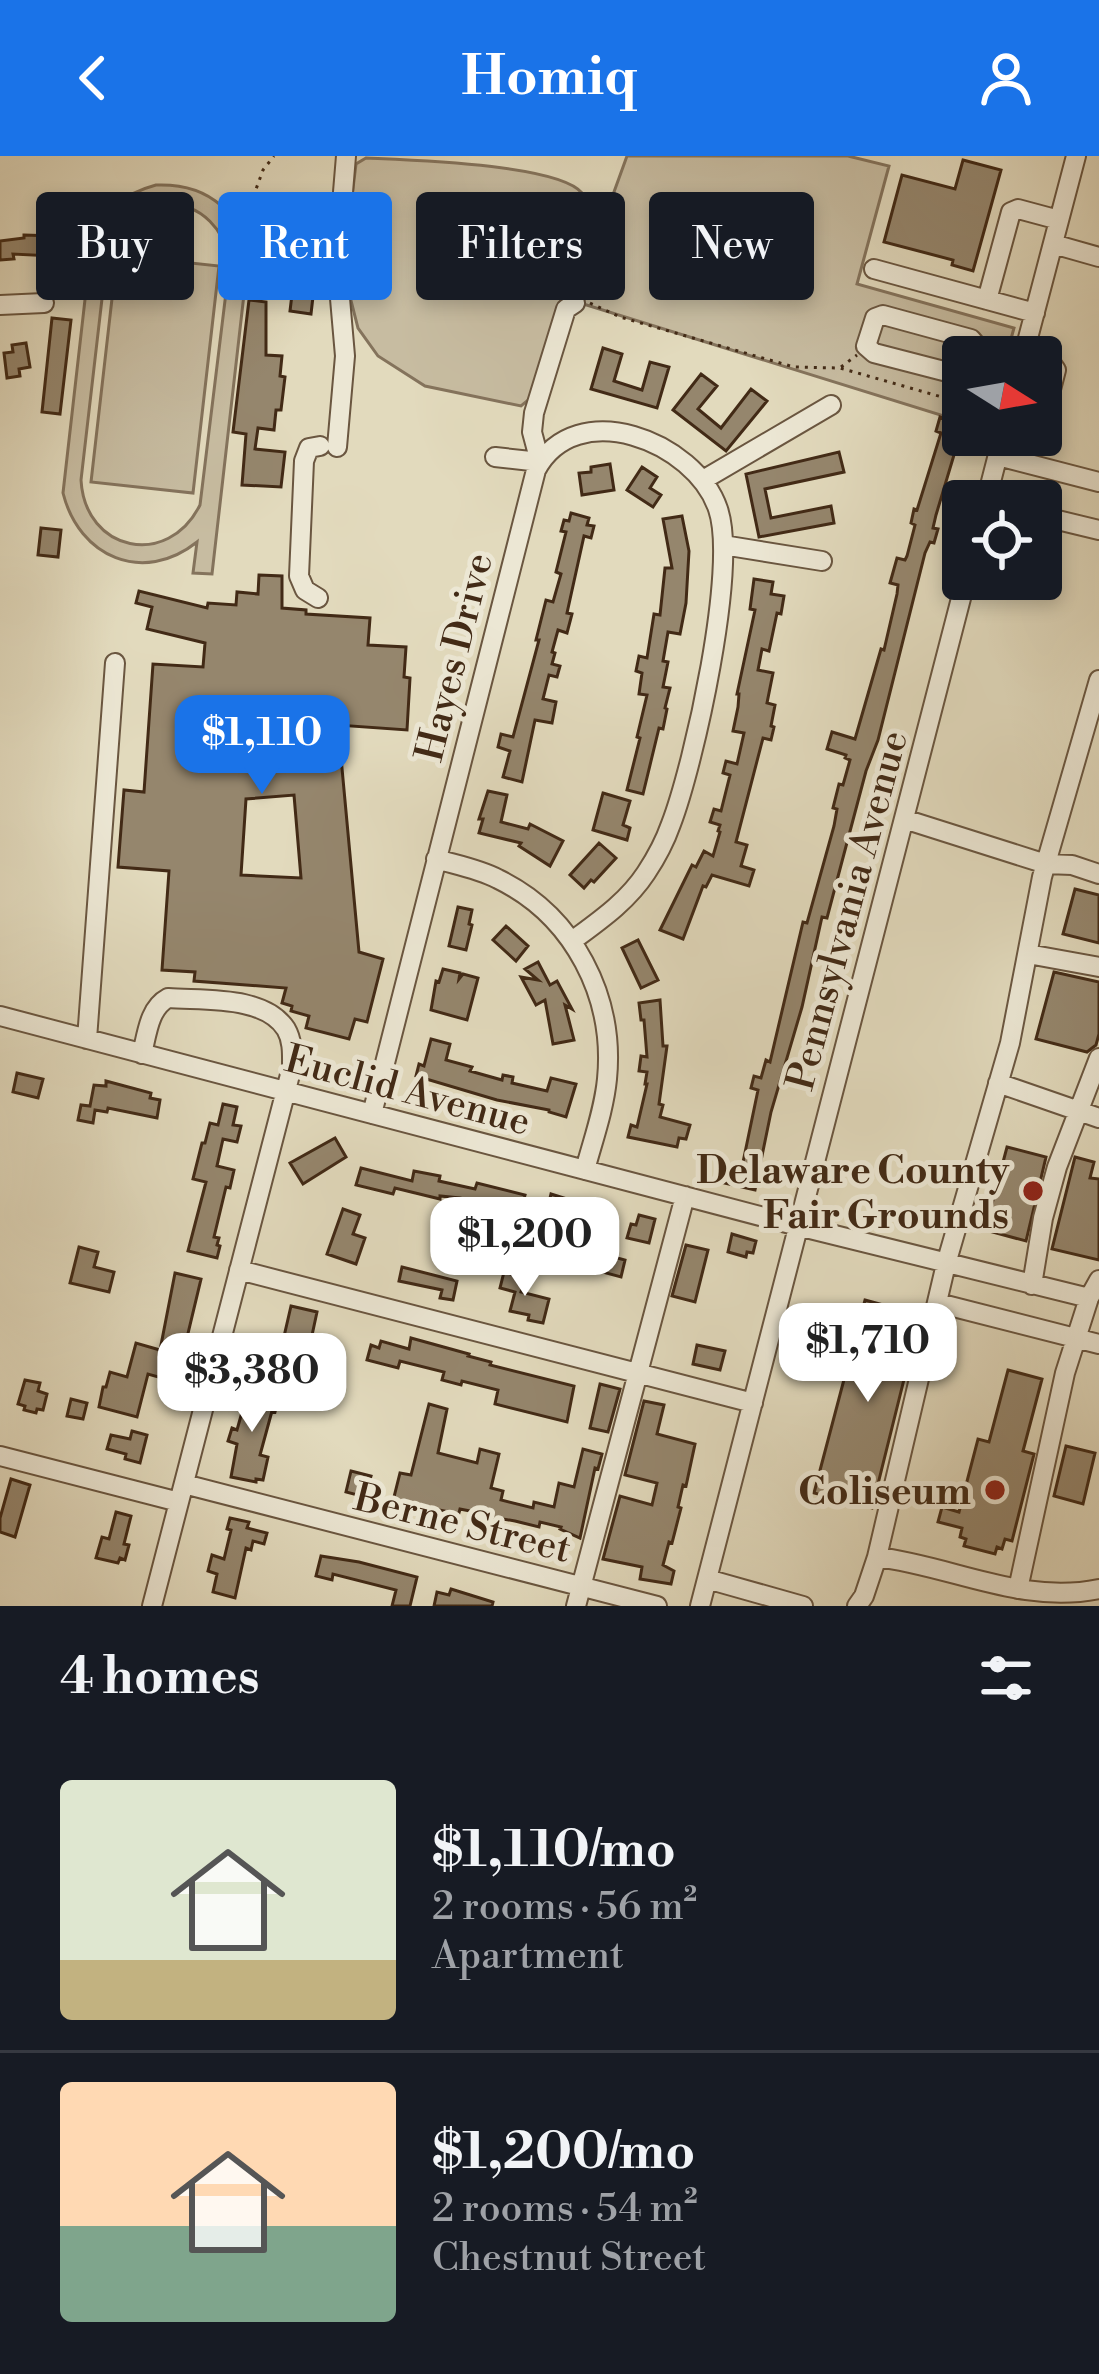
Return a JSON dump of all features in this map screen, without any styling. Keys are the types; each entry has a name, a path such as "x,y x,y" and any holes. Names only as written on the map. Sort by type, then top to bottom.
{"street":[{"path":"318,598 305,590 299,576 304,461 309,448 329,446 345,356 338,264 346,156"},
{"path":"1029,336 1076,156"},
{"path":"987,300 1011,212 1018,209 1059,220"},
{"path":"1053,244 1099,257"},
{"path":"874,269 1035,313"},
{"path":"0,304 44,303"},
{"path":"540,462 532,432 534,413 566,309 575,303"},
{"path":"942,371 874,353 866,346 875,318 883,315 959,336"},
{"path":"703,480 831,405"},
{"path":"540,462 560,442 599,431 670,451 703,480 718,507 723,545 704,697 671,825 635,888 617,908 572,941"},
{"path":"992,480 998,456 1099,482"},
{"path":"1030,464 1032,456"},
{"path":"495,457 540,462"},
{"name":"Hayes Drive","path":"372,1114 540,462"},
{"path":"1062,521 1099,530"},
{"path":"723,545 822,561"},
{"name":"Pennsylvania Avenue","path":"700,1606 961,600"},
{"path":"87,1039 116,663"},
{"path":"857,1606 878,1557 946,1264 1010,1043 1046,864 1099,680"},
{"path":"904,819 1046,864 1099,874"},
{"path":"436,859 503,881 544,910 572,941 598,993 608,1054 605,1089 585,1170"},
{"path":"1028,954 1099,967"},
{"path":"142,1054 152,1017 168,998 249,1005 265,1011 286,1029 292,1048 286,1091 152,1606"},
{"name":"Euclid Avenue","path":"0,1016 1088,1298"},
{"path":"1032,1285 1057,1167 1099,1058"},
{"path":"998,1083 1099,1118"},
{"path":"576,1606 685,1196"},
{"path":"239,1270 753,1403"},
{"path":"1018,1589 1065,1372 1088,1298 1099,1280"},
{"path":"938,1304 1099,1344"},
{"name":"Berne Street","path":"0,1456 181,1493 657,1606"},
{"path":"878,1557 1054,1599 1099,1588"},
{"path":"707,1580 803,1606"}],"path":[{"path":"255,192 274,156"},
{"path":"575,303 601,306 620,317 794,367 840,368 942,397"}],"shaded area":[{"path":"627,156 848,156 889,166 857,284 1014,328 1012,336 942,336 942,415 580,303 625,300 625,192 614,192"},
{"path":"366,158 514,170 568,183 581,192 416,192 416,300 561,300 532,397 521,406 425,386 378,356 358,328 351,300 392,300 392,192 353,192 356,164"},
{"path":"156,185 175,186 208,196 218,204 218,231 194,211 194,192 137,192"},
{"path":"194,263 218,266 193,493 91,482 112,300 194,300"},
{"path":"85,300 102,300 81,480 86,504 112,536 130,544 149,544 186,525 200,505 225,300 243,300 212,574 193,573 197,542 156,561 116,558 83,534 63,493"}],"building":[{"path":"963,160 1001,170 973,271 952,265 953,260 884,242 902,175 955,189"},
{"path":"36,235 36,255 13,254 14,259 0,260 0,241"},
{"path":"249,300 266,302 266,355 282,356 280,376 285,377 274,430 258,428 255,449 285,452 281,487 242,485 246,434 233,432"},
{"path":"291,300 313,300 311,314 290,311"},
{"path":"52,318 71,320 60,414 42,412"},
{"path":"26,343 30,367 19,369 20,376 7,378 4,353 13,352 12,345"},
{"path":"603,348 622,354 614,381 642,390 650,362 669,367 657,408 591,389"},
{"path":"701,374 717,386 698,409 721,428 751,389 767,401 726,451 673,410"},
{"path":"942,418 942,456 954,456 946,480 942,480 933,528 938,529 925,553 878,740 827,918 822,917 755,1190 716,1181 720,1162 742,1167 758,1090 751,1088 754,1076 761,1078 766,1060 770,1062 803,922 807,923 834,826 839,784 843,785 850,760 827,749 832,732 855,739 897,594 898,585 890,583 897,558 907,556 914,509 941,433 936,431"},
{"path":"839,452 844,472 765,489 771,518 831,506 834,523 759,537 746,474"},
{"path":"610,464 614,490 582,495 579,473"},
{"path":"642,467 657,477 650,488 661,495 653,507 627,490"},
{"path":"571,513 589,518 587,525 594,526 591,538 584,536 567,633 558,630 552,652 552,664 560,666 557,677 549,675 543,699 556,702 552,723 535,720 522,782 503,777 510,751 498,747 501,734 513,737 546,600 553,602 561,574 556,572 566,532 561,531"},
{"path":"682,516 689,551 686,603 680,634 668,632 663,661 668,662 663,687 670,688 667,709 643,794 627,790 647,695 639,694 642,673 636,671 639,656 647,658 654,614 660,615 665,568 672,568 663,519"},
{"path":"41,528 61,530 58,557 38,555"},
{"path":"259,575 282,576 282,608 370,618 368,645 406,647 404,677 410,678 407,730 338,725 359,952 383,959 367,1022 355,1019 349,1039 306,1028 309,1016 282,1003 286,988 194,981 195,972 162,970 169,871 118,867 124,790 144,792 153,664 203,667 205,643 147,629 152,607 136,603 139,591 207,608 208,603 236,605 237,592 258,594","holes":["294,795 301,878 241,875 246,799"]},
{"path":"754,579 773,582 771,594 784,596 769,651 762,649 758,670 773,673 767,703 775,705 774,727 771,740 763,738 736,842 747,845 741,866 754,870 749,886 712,875 703,886 683,939 660,930 692,865 696,867 704,851 713,856 720,832 720,825 710,822 714,809 721,811 730,775 723,773 726,761 737,764 744,733 733,731 755,610 750,609"},
{"path":"488,791 507,795 501,822 528,829 530,824 563,841 550,866 521,843 479,833"},
{"path":"603,793 630,801 623,825 630,828 627,840 593,830"},
{"path":"599,843 616,858 584,888 570,875"},
{"path":"1075,889 1099,895 1099,943 1063,934"},
{"path":"458,907 472,910 466,950 449,946"},
{"path":"506,926 528,946 516,961 493,940"},
{"path":"638,940 658,980 641,988 622,948"},
{"path":"538,962 550,985 557,981 572,1009 565,1005 574,1040 553,1044 545,1000 536,1005 521,977 538,980 525,969"},
{"path":"443,969 460,973 459,979 463,974 478,978 467,1020 431,1010"},
{"path":"1054,972 1099,982 1099,1034 1096,1045 1087,1052 1036,1039"},
{"path":"660,1000 663,1046 667,1046 660,1117 690,1125 686,1139 679,1138 677,1147 628,1137 631,1125 637,1127 647,1084 647,1072 639,1071 641,1056 647,1057 639,1003"},
{"path":"431,1039 450,1044 446,1060 472,1067 470,1071 502,1080 503,1075 513,1077 512,1083 547,1091 551,1078 576,1084 566,1117 416,1076 419,1064 424,1066"},
{"path":"17,1073 43,1079 38,1098 13,1092"},
{"path":"106,1081 151,1093 150,1098 160,1100 157,1118 108,1108 107,1112 95,1110 93,1123 78,1120 81,1105 90,1106 94,1085 106,1086"},
{"path":"223,1104 237,1107 233,1125 241,1126 237,1142 223,1139 217,1166 234,1170 214,1237 219,1238 217,1258 188,1251 206,1182 193,1179 210,1123 218,1125"},
{"path":"335,1138 346,1157 303,1184 290,1163"},
{"path":"1007,1147 1046,1157 1026,1241 985,1230"},
{"path":"1075,1157 1094,1162 1090,1178 1099,1179 1099,1260 1052,1249"},
{"path":"361,1168 412,1181 414,1171 475,1189 477,1183 525,1195 519,1217 460,1198 440,1199 395,1188 393,1194 356,1185"},
{"path":"551,1194 567,1199 565,1205 594,1213 589,1233 545,1219"},
{"path":"343,1209 360,1215 353,1234 365,1238 356,1264 327,1254"},
{"path":"639,1215 655,1219 649,1243 627,1238"},
{"path":"732,1234 756,1241 753,1253 747,1252 746,1257 728,1252"},
{"path":"686,1245 708,1250 695,1302 672,1296"},
{"path":"79,1247 98,1252 94,1267 114,1272 109,1292 70,1283"},
{"path":"599,1253 625,1260 621,1277 595,1270"},
{"path":"402,1267 457,1281 453,1300 440,1298 442,1290 399,1281"},
{"path":"504,1272 525,1278 521,1292 549,1299 543,1323 510,1311 515,1292 500,1288"},
{"path":"175,1273 201,1279 176,1382 148,1374 137,1417 99,1407 110,1372 127,1377 136,1343 160,1350"},
{"path":"865,1300 920,1315 872,1508 814,1493"},
{"path":"291,1306 317,1312 308,1354 297,1351 289,1383 274,1380"},
{"path":"411,1338 574,1386 567,1422 495,1404 498,1390 442,1380 444,1372 400,1361 398,1368 367,1360 371,1345 379,1348 381,1341 409,1349"},
{"path":"697,1345 725,1351 720,1370 693,1364"},
{"name":"Coliseum","path":"1008,1370 1042,1379 1023,1451 1034,1454 1012,1541 1005,1539 995,1554 964,1546 962,1528 938,1522 942,1507 959,1512 978,1439 989,1442"},
{"path":"25,1380 40,1383 38,1391 47,1394 43,1410 36,1413 18,1404"},
{"path":"600,1384 620,1389 608,1432 590,1428"},
{"path":"243,1389 279,1396 260,1455 268,1457 263,1480 256,1482 231,1477 237,1444 228,1441 232,1428 237,1430"},
{"path":"71,1399 87,1403 83,1419 67,1416"},
{"path":"644,1401 664,1405 657,1434 695,1444 663,1565 674,1571 671,1584 640,1579 642,1567 603,1559 620,1496 652,1505 657,1483 625,1475"},
{"path":"429,1404 447,1409 438,1453 477,1463 480,1449 499,1454 491,1488 503,1491 501,1500 533,1508 534,1502 554,1507 559,1483 574,1487 583,1449 602,1454 580,1538 540,1522 539,1527 496,1521 460,1509 457,1520 443,1517 444,1511 393,1501 400,1473 411,1475"},
{"path":"132,1431 147,1435 140,1463 107,1449 111,1435 130,1439"},
{"path":"1066,1446 1095,1453 1083,1504 1054,1496"},
{"path":"351,1471 371,1476 365,1497 346,1492"},
{"path":"11,1479 30,1485 15,1537 0,1532"},
{"path":"116,1512 131,1516 125,1560 120,1558 118,1563 96,1558 102,1537 109,1539"},
{"path":"230,1518 267,1533 264,1544 253,1541 251,1550 246,1548 235,1598 213,1592 217,1574 208,1571 212,1555 224,1559"},
{"path":"321,1556 417,1577 410,1606 392,1606 396,1590 333,1574 332,1580 316,1576"},
{"path":"451,1589 493,1602 492,1606 434,1606 437,1592 449,1595"}],"place":[{"name":"Delaware County Fair Grounds","path":"1033,1191"},
{"name":"Coliseum","path":"995,1490"}]}
